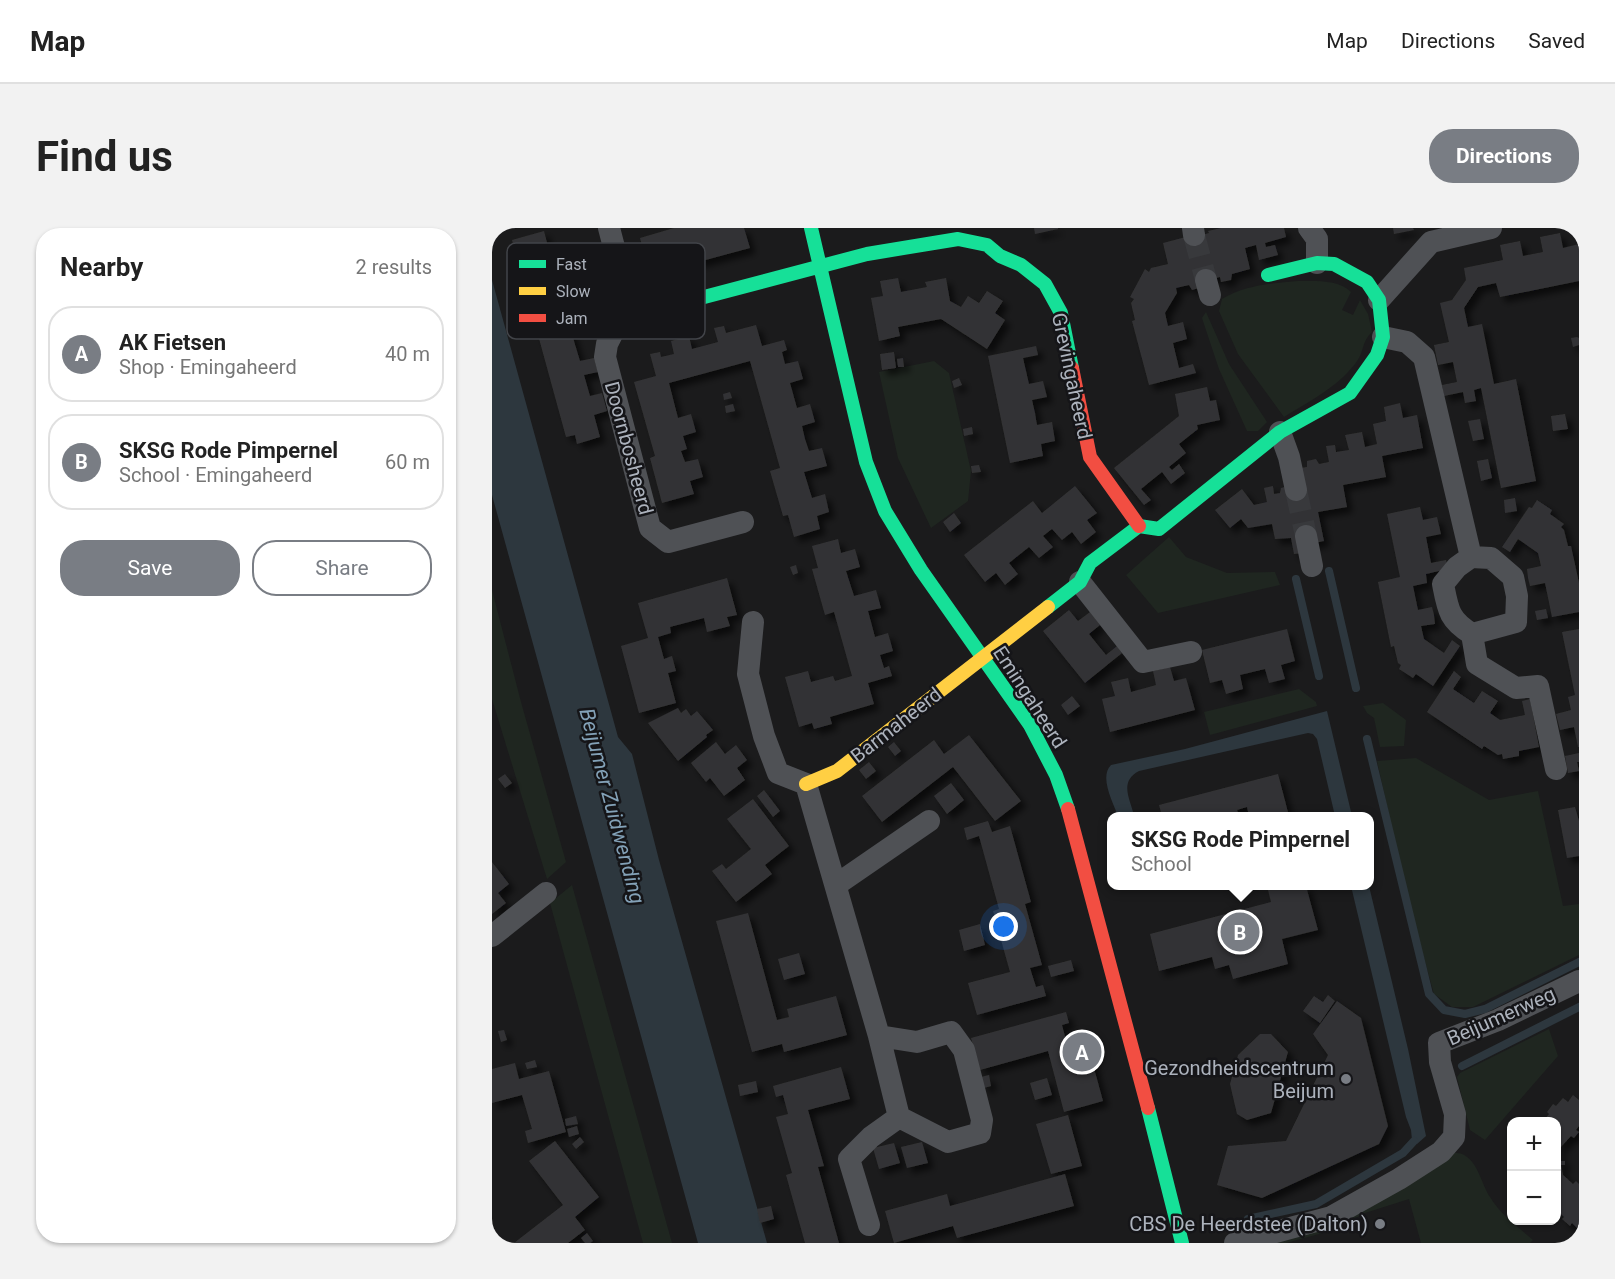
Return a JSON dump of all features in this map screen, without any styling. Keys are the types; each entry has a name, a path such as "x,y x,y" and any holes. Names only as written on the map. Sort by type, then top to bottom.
{"street":[{"path":"609,228 613,243"},
{"name":"Emingaheerd","path":"811,228 866,462 885,511 921,570 1030,725 1056,775 1073,824 1182,1243"},
{"path":"1309,228 1317,238 1317,263"},
{"path":"1379,300 1431,242 1491,228"},
{"name":"Grevingaheerd","path":"819,267 867,254 958,239 988,237 1000,256 1021,265 1045,284 1061,313 1090,457 1138,526"},
{"path":"981,657 1080,582 1090,563 1138,526 1159,529 1280,432 1350,393 1377,355 1383,338 1379,300 1366,282 1334,264 1317,263 1269,275"},
{"name":"Doornbosheerd","path":"705,297 819,267"},
{"path":"1383,338 1407,342 1424,357 1471,557"},
{"name":"Doornbosheerd","path":"610,339 605,357 650,528 668,542 743,522"},
{"path":"1280,432 1289,457 1296,490"},
{"path":"1306,536 1312,566"},
{"path":"1471,557 1491,558 1513,577 1517,596 1516,622 1472,634 1458,626 1449,614 1443,584 1457,567 1471,557"},
{"path":"1080,582 1143,662 1191,652"},
{"path":"753,622 748,674 764,736 778,773 806,784 879,1035 899,1118"},
{"path":"1472,634 1477,664 1516,688 1538,686 1556,769"},
{"name":"Barmaheerd","path":"806,784 837,771 981,657"},
{"path":"836,885 929,821"},
{"path":"492,936 546,893"},
{"name":"Beijumerweg","path":"1235,1243 1330,1217 1441,1152 1454,1137 1455,1114 1440,1062 1439,1043 1498,1020 1579,981"},
{"path":"879,1035 917,1042 951,1032 964,1050 982,1120 980,1133 948,1142 899,1118"},
{"path":"869,1225 849,1159 871,1137 899,1118"}],"shaded area":[{"path":"1298,281 1326,282 1346,288 1351,292 1342,310 1353,315 1360,300 1368,314 1372,332 1358,360 1348,373 1322,394 1284,417 1238,354 1219,311 1222,299 1231,294 1269,284"},
{"path":"1206,312 1229,364 1267,422 1258,431 1247,431 1219,369 1202,318"},
{"path":"934,361 949,373 971,471 968,501 931,528 898,458 879,372"},
{"path":"1169,537 1186,557 1227,573 1275,572 1280,585 1158,613 1126,575"},
{"path":"492,590 566,862 547,879 492,699"},
{"path":"1299,689 1316,702 1317,706 1210,735 1204,712"},
{"path":"1383,703 1406,720 1404,746 1380,747 1374,718 1363,706"},
{"path":"1416,758 1489,800 1538,791 1563,906 1579,904 1579,955 1473,1007 1452,1007 1434,994 1408,900 1377,761"},
{"path":"572,885 672,1243 643,1243 550,903"},
{"path":"1549,1029 1558,1056 1485,1140 1470,1130 1457,1077 1460,1073"},
{"path":"1450,1153 1463,1154 1471,1161 1494,1203 1507,1217 1507,1225 1516,1225 1533,1240 1530,1243 1421,1243 1409,1199 1365,1213 1330,1231 1286,1243 1266,1243"}],"water":[{"name":"Beijumer Zuidwending","path":"492,280 618,737 632,754 659,860 767,1243 698,1243 492,495"},
{"path":"1327,711 1351,812 1334,812 1317,739 1313,734 1308,733 1139,771 1129,780 1127,786 1133,812 1116,812 1110,797 1106,776 1111,765 1185,749"},
{"path":"1352,890 1370,890 1426,1136 1417,1144 1412,1140"}],"building":[{"path":"674,228 744,228 750,248 705,260 705,243 641,243 640,238"},
{"path":"1034,228 1058,228 1058,229 1035,234"},
{"path":"1221,228 1284,228 1286,237 1265,243 1266,247 1275,245 1278,255 1259,260 1256,245 1245,248 1250,269 1232,274 1231,280 1221,282 1220,277 1199,282 1199,288 1192,290 1189,285 1176,288 1177,293 1165,313 1168,326 1183,322 1187,339 1173,343 1179,368 1193,364 1196,373 1149,385 1132,321 1135,320 1131,303 1134,299 1130,297 1145,269 1149,272 1151,268 1168,264 1163,243 1201,233 1202,235"},
{"path":"1393,228 1413,228 1414,230 1394,234"},
{"path":"544,231 547,243 513,243 512,240"},
{"path":"1560,233 1563,248 1579,244 1579,281 1500,297 1496,283 1478,287 1464,308 1468,327 1482,324 1494,384 1516,379 1536,481 1501,488 1481,388 1474,390 1476,401 1465,403 1463,392 1444,396 1442,385 1457,382 1453,362 1438,365 1434,345 1449,342 1440,303 1452,300 1466,280 1464,268 1503,260 1500,245 1520,241 1523,256 1543,252 1540,237"},
{"path":"898,278 901,292 927,287 925,282 946,278 950,301 961,307 968,296 979,303 987,291 1003,301 995,313 1005,320 987,349 941,319 898,327 900,336 879,341 871,298 883,296 880,281"},
{"path":"756,325 762,346 784,340 787,350 782,352 785,364 798,361 803,379 790,383 797,408 810,404 815,422 802,426 805,439 809,451 822,448 827,466 804,472 812,498 825,494 829,512 817,516 820,529 794,537 788,515 783,516 770,471 780,468 750,361 669,383 678,418 691,414 696,432 683,436 687,449 681,451 685,462 698,459 703,477 690,481 694,494 662,503 650,458 655,456 634,382 656,376 650,354 660,352 661,357 674,354 671,341 690,339 692,349 718,342 714,328 724,326 726,333"},
{"path":"1577,337 1579,345 1573,347 1571,338"},
{"path":"539,339 573,339 580,361 594,358 598,372 584,375 590,396 602,393 607,411 594,415 600,437 577,444 575,435 566,437"},
{"path":"1036,346 1038,355 1023,358 1029,384 1043,381 1047,397 1032,400 1037,425 1052,422 1055,441 1041,444 1043,456 1010,463 988,356"},
{"path":"894,352 896,368 882,370 880,354"},
{"path":"903,358 904,367 898,367 897,359"},
{"path":"959,378 962,385 954,388 952,381"},
{"path":"1207,387 1210,401 1216,400 1220,420 1197,425 1198,429 1179,444 1186,453 1169,467 1172,470 1179,464 1185,473 1171,484 1162,472 1141,489 1151,500 1144,505 1114,468 1179,416 1175,394"},
{"path":"730,392 732,398 724,400 723,394"},
{"path":"1400,403 1403,418 1417,415 1423,448 1382,456 1386,477 1343,485 1347,507 1318,512 1324,541 1314,543 1302,553 1294,554 1291,538 1275,539 1272,524 1248,528 1241,519 1230,528 1215,510 1242,489 1254,505 1267,502 1264,488 1273,486 1274,494 1280,493 1281,488 1288,486 1300,468 1307,467 1307,461 1316,459 1319,464 1329,462 1326,446 1335,445 1336,452 1349,450 1345,435 1362,432 1365,447 1377,444 1373,424 1386,421 1384,407"},
{"path":"733,404 735,411 726,413 725,406"},
{"path":"1565,414 1568,429 1553,431 1551,416"},
{"path":"1480,419 1484,439 1473,441 1468,421"},
{"path":"972,427 973,434 964,436 963,429"},
{"path":"1488,459 1492,478 1481,481 1477,461"},
{"path":"979,465 981,472 972,473 971,466"},
{"path":"1075,486 1097,513 1087,520 1096,532 1081,544 1072,532 1062,540 1052,529 1043,536 1053,547 1039,558 1029,547 1009,563 1018,574 1005,585 996,573 985,582 964,555 1033,501 1042,513"},
{"path":"1515,498 1517,511 1505,513 1504,500"},
{"path":"1537,500 1552,510 1550,514 1564,524 1561,527 1568,546 1571,546 1579,583 1579,612 1552,617 1545,583 1530,586 1528,578 1527,569 1541,566 1538,553 1518,539 1510,552 1502,547 1529,507 1532,508"},
{"path":"1420,507 1423,520 1437,517 1441,534 1426,537 1431,563 1446,560 1448,569 1426,574 1427,583 1413,586 1418,610 1432,607 1434,615 1435,624 1421,626 1424,639 1444,653 1452,640 1460,646 1433,686 1416,674 1413,678 1399,669 1401,665 1398,663 1394,646 1391,647 1378,582 1400,577 1387,514"},
{"path":"954,513 961,523 950,532 943,522"},
{"path":"838,539 841,553 855,549 860,567 846,571 854,596 876,590 881,608 868,611 875,637 888,633 893,651 880,655 884,668 889,666 892,676 868,683 874,704 830,717 832,724 814,729 812,723 799,727 785,677 808,671 811,682 833,676 835,681 852,676 834,612 825,615 812,569 818,568 812,546"},
{"path":"796,565 798,573 793,575 790,567"},
{"path":"727,578 737,615 727,617 730,626 707,632 704,618 670,627 671,633 658,637 664,659 672,656 676,671 668,673 676,703 639,713 621,646 648,638 638,603"},
{"path":"1546,609 1548,618 1537,620 1535,611"},
{"path":"1069,610 1078,621 1090,612 1100,625 1089,634 1106,655 1117,646 1122,653 1085,683 1043,631"},
{"path":"1287,629 1295,661 1281,665 1285,679 1269,683 1265,669 1240,675 1243,689 1226,694 1222,680 1210,683 1202,650"},
{"path":"1579,629 1578,747 1574,727 1560,730 1556,714 1571,710 1568,697 1575,695 1562,632"},
{"path":"1170,667 1174,681 1186,678 1195,710 1110,732 1102,699 1115,696 1111,682 1128,678 1131,692 1156,685 1153,671"},
{"path":"1454,671 1461,677 1453,689 1474,703 1482,691 1498,701 1490,713 1500,720 1525,715 1522,701 1530,699 1539,747 1519,751 1519,756 1503,759 1502,754 1498,755 1484,746 1482,749 1427,712"},
{"path":"1072,696 1080,706 1068,715 1061,705"},
{"path":"678,708 681,713 686,709 691,716 697,711 713,730 678,761 648,723"},
{"path":"969,735 1021,801 995,821 953,767 882,822 862,796 934,740 944,754"},
{"path":"716,742 725,754 736,745 747,760 737,768 745,780 724,796 710,778 706,782 691,763"},
{"path":"894,742 901,751 895,756 888,747"},
{"path":"1579,753 1579,762 1577,762 1579,771 1568,773 1565,756"},
{"path":"869,762 876,771 866,779 859,770"},
{"path":"505,774 512,783 505,788 498,779"},
{"path":"1278,774 1288,812 1248,812 1247,807 1237,810 1238,812 1161,812 1159,805"},
{"path":"951,783 964,800 947,814 934,796"},
{"path":"764,790 780,811 773,817 757,796"},
{"path":"753,799 789,846 765,865 772,874 736,902 712,871 722,864 726,869 751,849 727,819"},
{"path":"1575,807 1579,821 1579,856 1567,858 1558,810"},
{"path":"988,821 992,832 1010,826 1031,902 1025,904 1042,965 1030,968 1036,987 1043,985 1046,996 977,1015 968,983 1010,972 993,911 999,909 979,836 967,840 964,828"},
{"path":"492,862 509,884 498,893 506,903 492,914"},
{"path":"1268,890 1307,890 1318,930 1282,939 1288,964 1233,979 1229,965 1215,969 1212,957 1159,971 1150,934 1271,902"},
{"path":"748,913 777,1020 789,1017 787,1009 836,996 847,1035 784,1052 782,1044 752,1052 716,921"},
{"path":"980,924 985,945 964,951 959,930"},
{"path":"799,953 805,974 784,980 778,959"},
{"path":"1071,960 1074,971 1051,977 1048,966"},
{"path":"1328,995 1335,1001 1320,1023 1303,1011 1314,996 1323,1002"},
{"name":"Gezondheidscentrum Beijum","path":"1337,1001 1361,1018 1388,1126 1379,1144 1262,1198 1217,1185 1228,1146 1286,1141 1328,1055 1313,1034"},
{"path":"1066,1012 1069,1023 1062,1025 1067,1044 1086,1039 1103,1101 1064,1112 1048,1051 980,1070 971,1038"},
{"path":"504,1030 507,1040 501,1042 498,1031"},
{"path":"1260,1034 1271,1034 1288,1052 1271,1113 1247,1120 1237,1114 1230,1084 1238,1055"},
{"path":"535,1060 537,1067 527,1069 525,1063"},
{"path":"515,1063 519,1079 549,1071 566,1132 528,1143 525,1131 532,1129 522,1095 492,1103 492,1069"},
{"path":"841,1067 850,1099 808,1110 824,1166 818,1167 839,1243 805,1243 786,1175 792,1173 776,1117 788,1114 783,1095 776,1097 773,1086"},
{"path":"989,1075 991,1086 984,1088 981,1077"},
{"path":"1047,1078 1052,1095 1035,1100 1030,1083"},
{"path":"756,1081 758,1092 740,1096 738,1085"},
{"path":"1573,1095 1579,1100 1579,1126 1576,1130 1579,1132 1574,1138 1571,1136 1561,1147 1561,1117 1546,1117 1549,1114 1547,1112 1553,1104 1556,1106 1563,1098 1568,1102"},
{"path":"1068,1115 1082,1166 1051,1174 1036,1124"},
{"path":"576,1116 578,1124 566,1126 565,1119"},
{"path":"577,1126 579,1134 569,1137 567,1129"},
{"path":"580,1137 584,1142 576,1149 572,1144"},
{"path":"555,1141 599,1197 575,1217 585,1230 568,1243 514,1243 563,1205 529,1161"},
{"path":"922,1142 928,1163 907,1168 901,1147"},
{"path":"894,1143 900,1163 879,1169 873,1148"},
{"path":"1561,1165 1563,1175 1573,1184 1576,1181 1579,1184 1579,1230 1572,1223 1570,1226 1562,1219 1564,1217 1561,1214"},
{"path":"1065,1174 1074,1206 957,1238 953,1226 894,1243 885,1211 947,1194 950,1206"},
{"path":"771,1206 774,1219 760,1223 757,1209"},
{"path":"587,1233 593,1241 590,1243 585,1243 581,1238"}],"waterway":[{"path":"1329,571 1356,688"},
{"path":"1296,579 1319,676"},
{"path":"1367,739 1429,994 1444,1010 1465,1014 1485,1009 1579,962"},
{"path":"1462,1066 1579,1007"},
{"path":"1248,1219 1316,1204 1403,1153 1414,1141"}],"tunnel":[{"path":"1194,235 1206,280"},
{"path":"1296,490 1306,536"}],"traffic: fast":[{"path":"811,228 866,462 885,511 921,570 1030,725 1056,775 1068,809"},
{"path":"705,297 867,254 958,239 987,245 1000,256 1021,265 1045,284 1061,313 1072,368"},
{"path":"1048,607 1080,582 1090,563 1139,526 1159,529 1280,432 1350,393 1377,355 1383,337 1379,300 1367,282 1334,264 1317,263 1268,275"},
{"path":"1148,1108 1182,1243"}],"traffic: slow":[{"path":"806,784 837,771 1048,607"}],"traffic: jam":[{"path":"1072,368 1090,457 1139,526"},
{"path":"1068,809 1148,1108"}],"place":[{"name":"SKSG Rode Pimpernel","path":"1240,932"},
{"name":"AK Fietsen","path":"1082,1052"},
{"name":"Gezondheidscentrum Beijum","path":"1346,1079"},
{"name":"CBS De Heerdstee (Dalton)","path":"1380,1224"}]}
